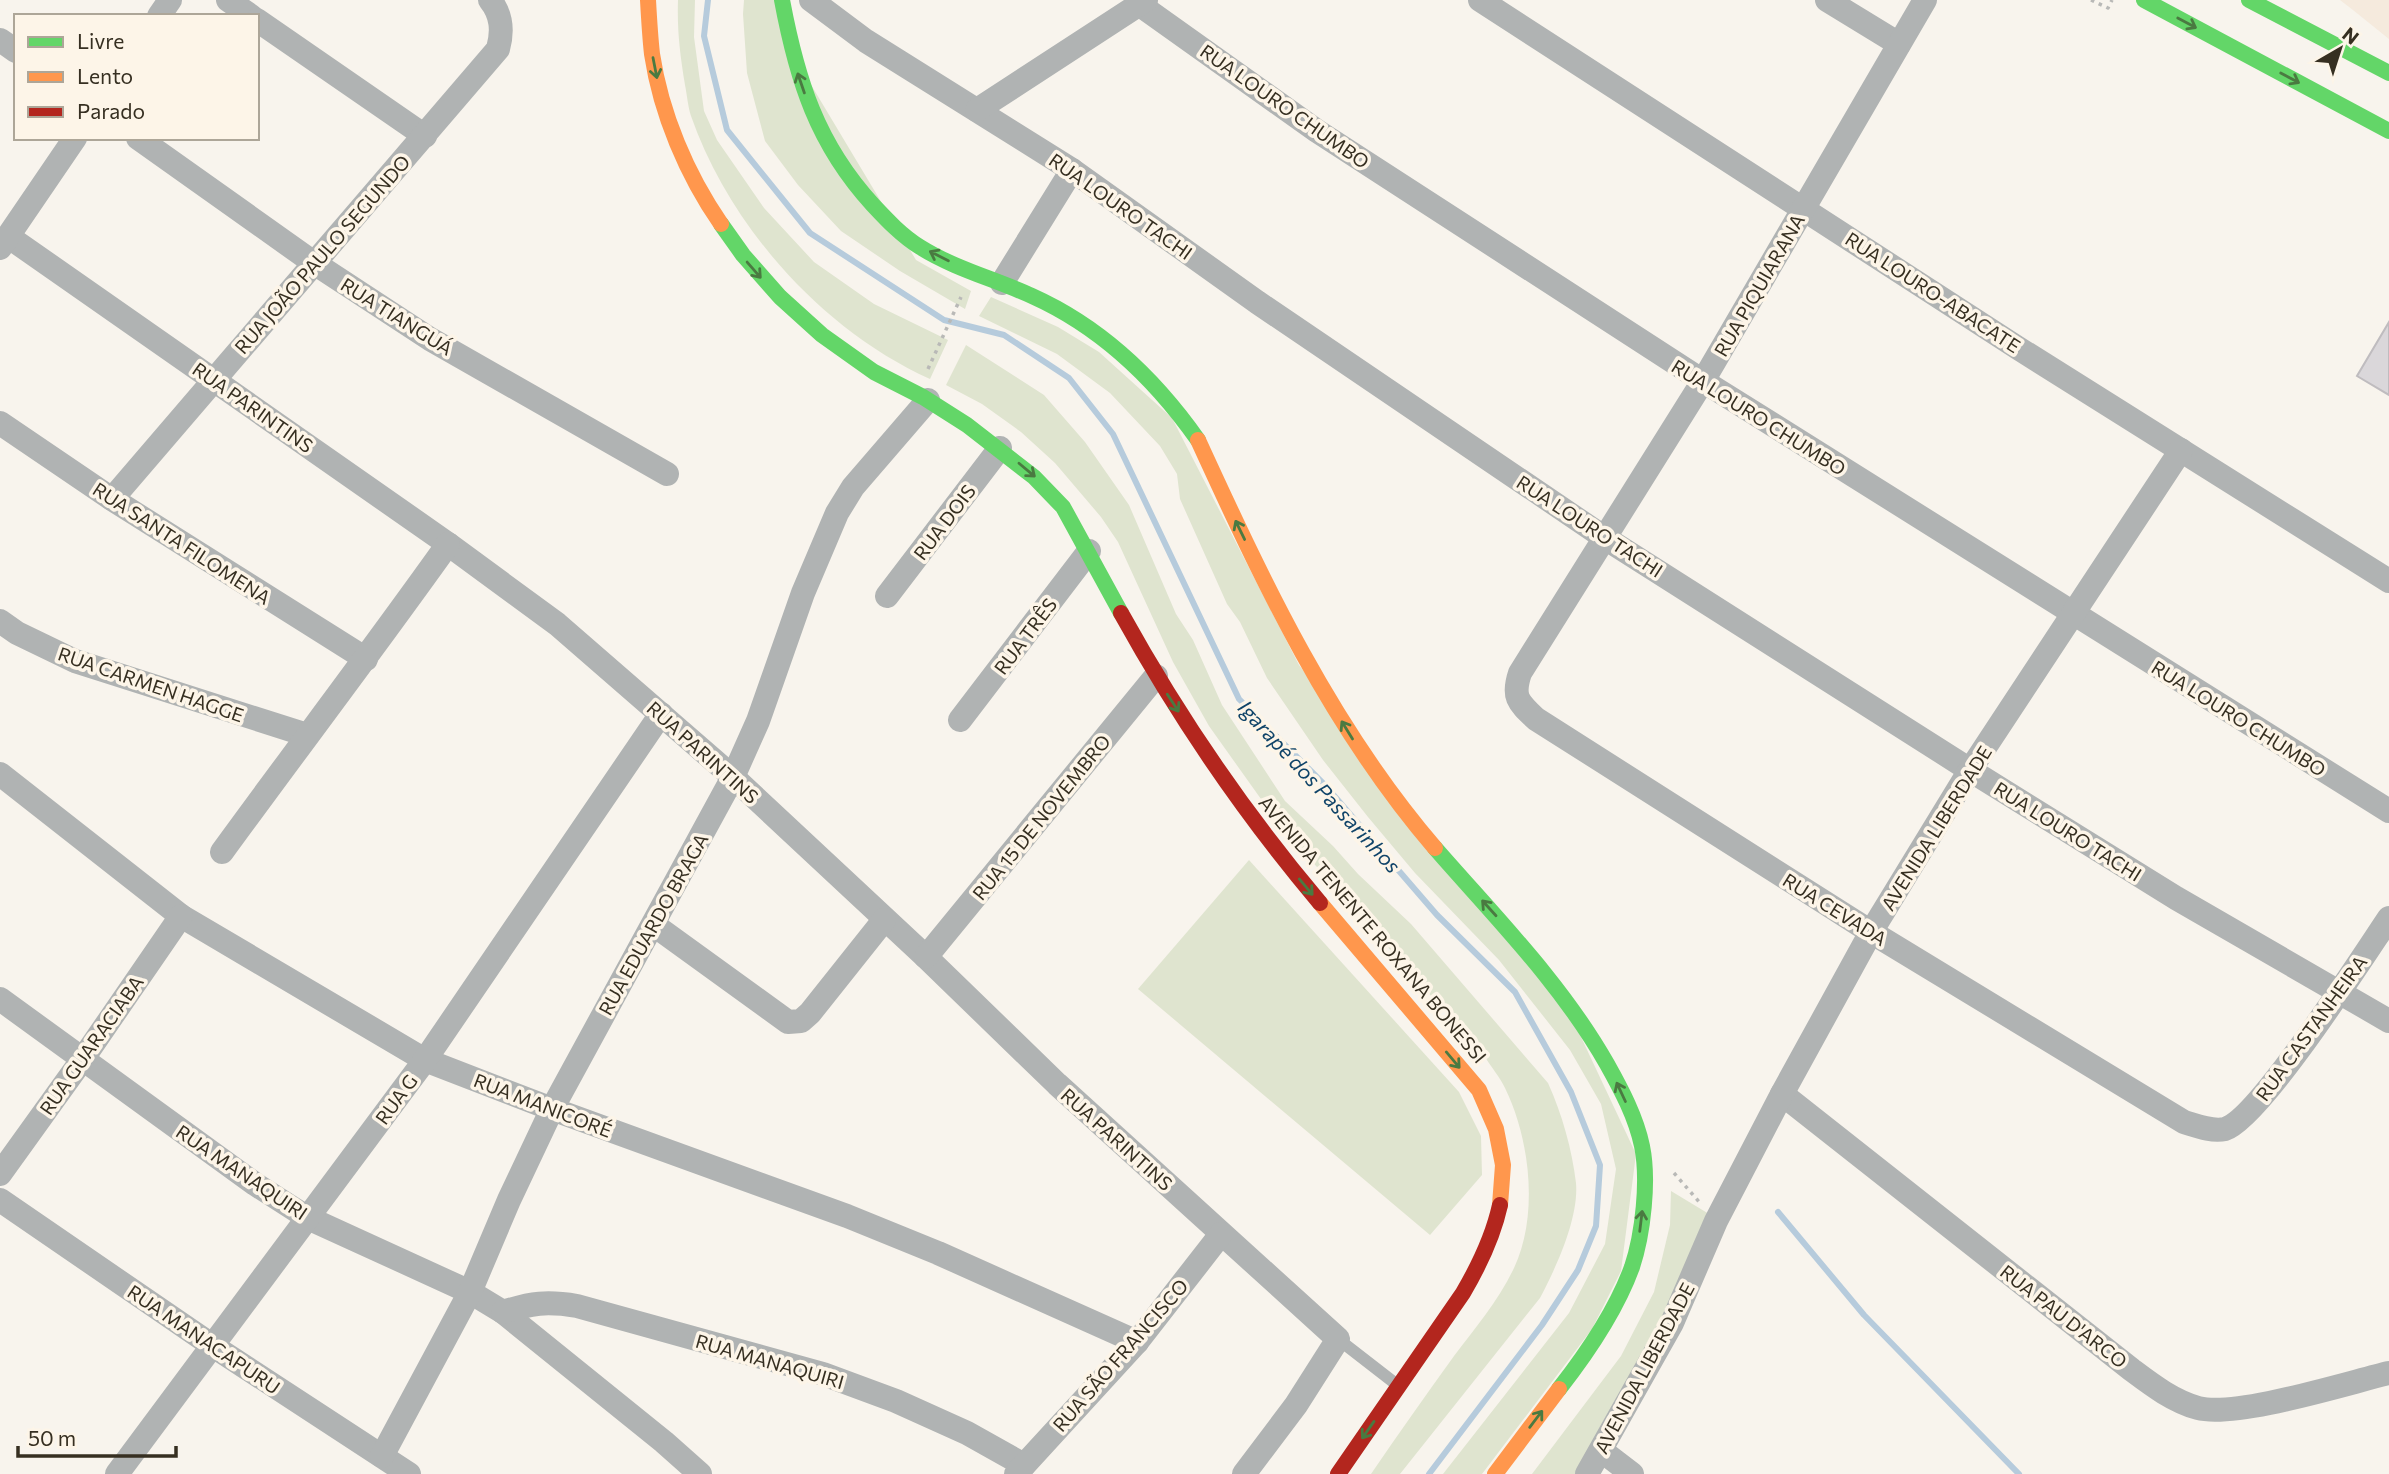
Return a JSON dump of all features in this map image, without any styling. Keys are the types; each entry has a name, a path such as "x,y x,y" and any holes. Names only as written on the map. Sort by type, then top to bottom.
{"street":[{"path":"228,0 248,14"},
{"name":"RUA JOÃO PAULO SEGUNDO","path":"112,499 498,49 502,36 501,24 498,12 490,0"},
{"name":"AVENIDA TENENTE ROXANA BONESSI","path":"648,0 648,27 658,83 671,127 713,212 754,271 818,334 886,379 929,400 1000,448 1033,474 1063,507 1156,676 1210,759 1281,858 1479,1090 1492,1114 1502,1163 1501,1209 1494,1235 1467,1290 1338,1474"},
{"path":"782,0 796,69 811,113 848,177 882,215 920,246 965,270 1035,297 1083,324 1123,354 1182,416 1198,440 1320,687 1369,765 1415,825 1561,991 1601,1050 1624,1096 1638,1132 1645,1183 1637,1251 1629,1275 1589,1348 1495,1474"},
{"name":"RUA LOURO TACHI","path":"811,0 866,41 1072,170 1257,302 1605,538 2176,898 2389,1021"},
{"name":"RUA LOURO-ABACATE","path":"1480,0 2018,348 2389,581"},
{"path":"1827,0 1899,44"},
{"name":"RUA PIQUIARANA","path":"1520,673 1703,381 1925,0"},
{"path":"2144,0 2389,131"},
{"path":"2249,0 2389,73"},
{"path":"977,110 1143,3"},
{"name":"RUA LOURO CHUMBO","path":"1143,3 1317,131 1703,381 2389,811"},
{"path":"259,21 425,136"},
{"path":"4,242 74,140"},
{"name":"RUA TIANGUÁ","path":"141,140 314,263 430,339 667,474"},
{"path":"1002,283 1072,170"},
{"name":"RUA PARINTINS","path":"4,242 214,379 557,624 733,777 1057,1084 1338,1339"},
{"name":"RUA EDUARDO BRAGA","path":"382,1456 470,1292 552,1109 733,777 758,721 803,593 837,513 853,487 929,400"},
{"name":"RUA SANTA FILOMENA","path":"0,423 112,499 366,659"},
{"name":"RUA DOIS","path":"887,596 1000,448"},
{"name":"AVENIDA LIBERDADE","path":"1587,1474 1672,1323 1716,1221 1871,932 1970,770 2181,450"},
{"path":"222,852 448,544"},
{"name":"RUA TRÊS","path":"960,720 1089,551"},
{"name":"RUA CARMEN HAGGE","path":"0,621 18,633 75,661 307,736"},
{"name":"RUA CEVADA","path":"1520,673 1515,687 1516,696 1536,719 1871,932 2184,1122"},
{"name":"RUA 15 DE NOVEMBRO","path":"926,957 1156,676"},
{"name":"RUA G","path":"117,1474 425,1060 661,714"},
{"name":"RUA MANICORÉ","path":"0,774 181,916 425,1060 860,1221 1137,1342"},
{"name":"RUA GUARACIABA","path":"0,1174 181,916"},
{"name":"RUA CASTANHEIRA","path":"2184,1122 2211,1130 2227,1129 2257,1105 2340,992 2389,918"},
{"path":"654,925 788,1022 801,1021 810,1013 884,920"},
{"name":"RUA MANAQUIRI","path":"0,999 255,1184 308,1218 470,1292 503,1312 700,1474"},
{"name":"RUA PAU D'ARCO","path":"1782,1094 2132,1370 2183,1403 2201,1409 2251,1406 2389,1373"},
{"name":"RUA MANACAPURU","path":"0,1200 213,1346 409,1474"},
{"name":"RUA SÃO FRANCISCO","path":"1020,1470 1137,1342 1221,1234"},
{"name":"RUA MANAQUIRI","path":"503,1312 529,1303 550,1302 577,1306 823,1374 943,1422 1020,1470"},
{"path":"1244,1474 1296,1405 1338,1339"},
{"path":"1602,1451 1632,1474"}],"lane":[{"path":"1338,1339 1399,1387"}],"path":[{"path":"2091,0 2108,8 2112,0"},
{"path":"927,372 966,285"},
{"path":"1673,1172 1716,1221"}],"shaded area":[{"path":"2340,0 2389,0 2389,39 2353,10"}],"green space":[{"path":"678,0 695,0 694,37 704,111 717,140 764,208 814,262 874,304 948,340 930,379 890,358 817,304 755,235 708,157 690,112 680,53"},
{"path":"744,0 782,0 783,38 916,260 971,291 965,309 900,271 841,231 798,185 765,141 747,73"},
{"path":"991,297 1058,327 1099,352 1172,418 1299,665 1573,1020 1636,1154 1621,1271 1592,1329 1482,1474 1443,1474 1569,1313 1605,1244 1616,1169 1601,1104 1570,1050 1499,960 1415,873 1368,817 1323,760 1267,678 1240,622 1227,604 1180,499 1177,474 1160,446 1110,393 1057,354 979,316"},
{"path":"966,345 1044,395 1085,442 1129,505 1176,614 1193,640 1222,705 1285,801 1411,924 1548,1083 1558,1107 1576,1183 1574,1212 1559,1258 1540,1298 1400,1474 1371,1474 1494,1303 1514,1268 1522,1247 1527,1225 1528,1177 1514,1108 1503,1084 1485,1057 1278,823 1209,726 1173,662 1118,542 1101,517 1055,463 1021,432 982,404 946,385"},
{"path":"1249,860 1459,1092 1481,1136 1482,1175 1430,1235 1138,989"},
{"path":"1671,1191 1714,1217 1584,1474 1532,1474 1621,1356 1654,1292 1670,1225"}],"building":[{"path":"2389,322 2389,395 2357,376"}],"waterway":[{"name":"Igarapé dos Passarinhos","path":"708,0 704,36 727,130 810,233 944,320 1004,335 1069,378 1113,434 1239,699 1324,784 1437,915 1515,992 1571,1092 1600,1165 1596,1226 1578,1270 1542,1325 1429,1474"},
{"path":"1778,1212 1864,1315 2019,1474"}],"traffic: fast":[{"path":"782,0 795,57 812,110 837,158 878,211 907,238 933,255 1032,296 1104,339 1164,396 1198,440"},
{"path":"2144,0 2389,131"},
{"path":"2249,0 2389,73"},
{"path":"721,224 743,255 780,297 822,335 874,372 923,397 967,425 1034,477 1063,507 1121,613"},
{"path":"1435,848 1527,952 1589,1034 1618,1083 1642,1146 1644,1207 1632,1267 1600,1331 1559,1389"}],"traffic: slow":[{"path":"648,0 652,54 669,121 697,185 721,224"},
{"path":"1198,440 1302,653 1363,753 1435,848"},
{"path":"1320,903 1479,1090 1496,1129 1503,1165 1500,1205"},
{"path":"1495,1474 1559,1389"}],"traffic: jam":[{"path":"1121,613 1165,689 1213,763 1320,903"},
{"path":"1338,1474 1463,1293 1485,1250 1500,1205"}]}
